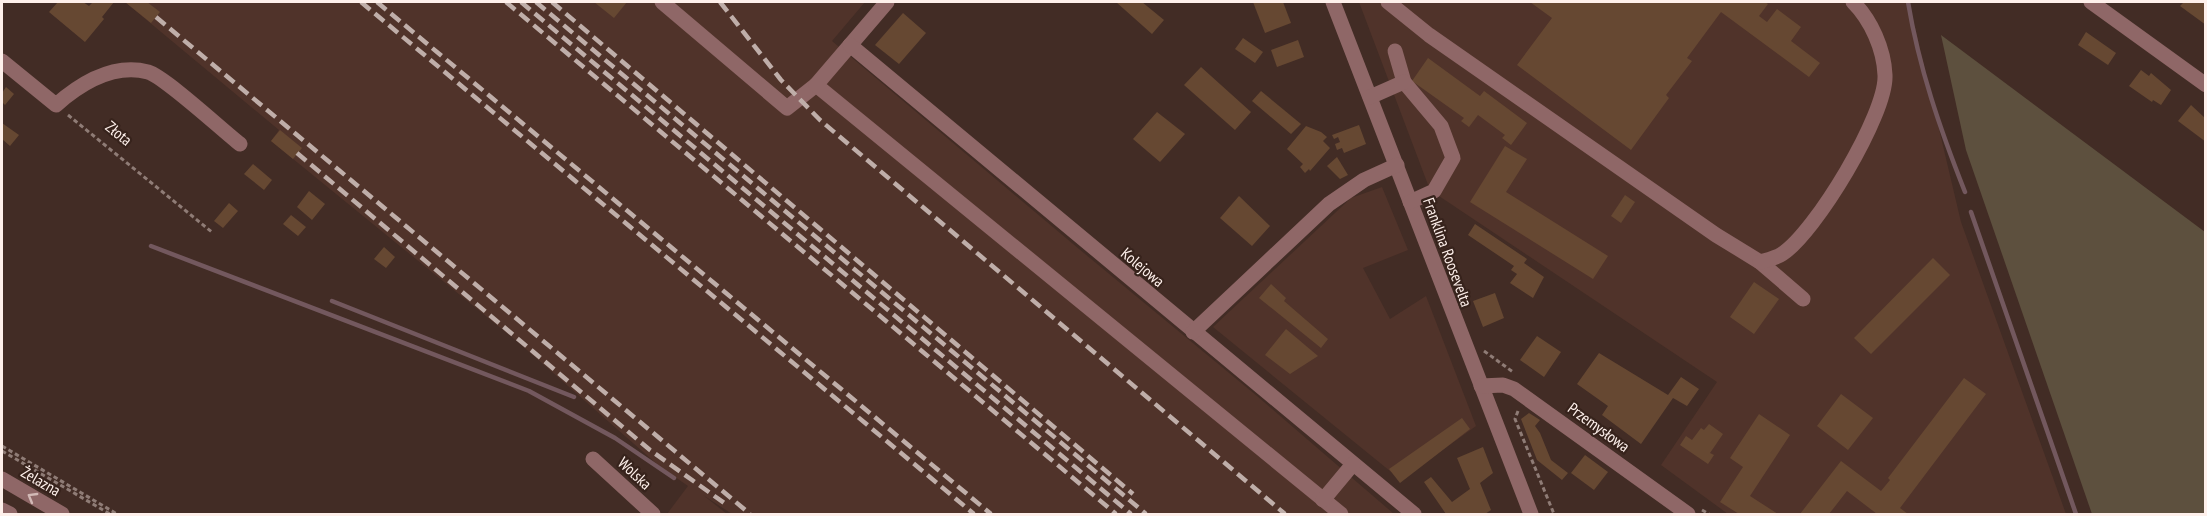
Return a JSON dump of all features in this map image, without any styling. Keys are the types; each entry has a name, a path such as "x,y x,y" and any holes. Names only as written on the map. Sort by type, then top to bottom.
{"street":[{"path":"662,2 787,108 816,85 887,2"},
{"name":"Franklina Roosevelta","path":"1333,2 1531,514"},
{"path":"1388,2 1438,42 1716,235 1760,262 1803,299"},
{"path":"1760,262 1782,254 1804,232 1865,139 1881,105 1885,76 1879,44 1863,12 1852,2"},
{"path":"2091,2 2205,85"},
{"name":"Kolejowa","path":"850,45 1414,514"},
{"path":"1395,51 1404,82 1441,126 1453,158 1434,191 1410,202"},
{"path":"2,61 56,105 77,86 96,77 128,70 150,73 240,144"},
{"path":"1371,97 1404,82"},
{"path":"816,85 1341,514"},
{"path":"1193,332 1329,204 1364,180 1396,165"},
{"name":"Przemysłowa","path":"1481,386 1503,385 1514,389 1688,514"},
{"name":"Wolska","path":"593,459 653,514"},
{"path":"1323,500 1353,464"},
{"name":"Żelazna","path":"2,479 62,514"},
{"path":"2,510 10,514"}],"path":[{"name":"Złota","path":"56,105 213,233"},
{"path":"1464,345 1477,338 1485,352 1515,374"},
{"path":"1524,409 1517,412 1515,419 1554,514"},
{"path":"2,446 117,514"},
{"path":"2,451 110,514"}],"shaded area":[{"path":"125,2 865,2 832,41 1257,396 1394,514 732,514 703,495 727,514 667,514 688,486 658,465 519,343 271,141 279,130"},
{"path":"1359,2 1909,2 1961,222 2066,514 1728,514 1661,465 1717,382 1430,190"},
{"path":"1941,35 2205,232 2205,514 2092,514 1966,150"},
{"path":"1382,187 1408,250 1363,268 1390,319 1426,296 1476,426 1401,480 1213,327 1351,198"}],"building":[{"path":"58,2 83,2 89,6 93,2 114,2 102,17 104,19 85,42 49,12"},
{"path":"125,2 147,2 160,12 151,23"},
{"path":"594,2 627,2 614,18"},
{"path":"1116,2 1142,2 1164,20 1152,34"},
{"path":"1253,2 1283,2 1291,23 1265,33"},
{"path":"1530,2 1765,2 1768,4 1759,16 1767,22 1777,9 1801,27 1791,41 1820,63 1809,77 1721,12 1687,58 1692,61 1666,95 1669,98 1631,150 1517,65 1552,18"},
{"path":"2184,2 2206,2 2206,25 2180,6"},
{"path":"903,13 926,33 899,64 875,45"},
{"path":"2086,32 2116,53 2108,65 2078,45"},
{"path":"1243,38 1263,52 1255,63 1235,49"},
{"path":"1298,40 1304,57 1277,67 1271,50"},
{"path":"1428,58 1480,96 1484,91 1527,123 1511,145 1502,138 1505,135 1478,115 1469,127 1461,121 1464,118 1412,81"},
{"path":"1201,67 1251,112 1235,130 1184,85"},
{"path":"2141,70 2149,76 2151,73 2171,90 2161,105 2153,100 2152,102 2129,86"},
{"path":"6,87 14,94 5,105 2,102 2,93"},
{"path":"1261,91 1301,124 1291,134 1252,101"},
{"path":"2191,105 2206,119 2206,142 2178,121"},
{"path":"1157,112 1185,134 1160,162 1133,139"},
{"path":"2,123 19,135 10,146 2,139"},
{"path":"1359,125 1366,144 1344,153 1342,148 1337,150 1335,144 1340,142 1338,137 1334,139 1332,135"},
{"path":"1306,126 1327,137 1323,141 1330,148 1310,171 1309,169 1305,173 1300,167 1303,164 1287,149"},
{"path":"280,130 302,148 293,159 271,141"},
{"path":"1505,146 1527,159 1506,192 1608,256 1593,279 1470,202"},
{"path":"1337,157 1348,175 1340,179 1327,166"},
{"path":"253,164 272,180 264,190 244,174"},
{"path":"309,191 325,204 312,220 297,207"},
{"path":"1625,195 1635,202 1621,223 1611,216"},
{"path":"1239,196 1270,226 1252,246 1220,218"},
{"path":"229,203 238,211 223,228 214,221"},
{"path":"291,215 306,227 298,236 283,224"},
{"path":"1475,224 1527,259 1524,263 1544,277 1533,298 1510,283 1517,274 1511,270 1514,266 1468,235"},
{"path":"384,247 395,257 386,268 374,259"},
{"path":"1933,258 1950,275 1871,354 1854,338"},
{"path":"1754,282 1779,299 1754,334 1730,317"},
{"path":"1271,284 1286,298 1284,301 1328,339 1321,348 1259,298"},
{"path":"1495,293 1504,318 1483,327 1473,301"},
{"path":"1286,329 1318,356 1290,374 1265,355"},
{"path":"1537,336 1561,352 1544,377 1520,360"},
{"path":"1599,353 1668,395 1681,377 1699,389 1687,406 1673,398 1641,444 1602,415 1608,406 1577,384"},
{"path":"1964,378 1986,394 1900,508 1908,514 1877,514 1847,491 1829,514 1800,514 1841,461 1881,491 1890,480 1888,478"},
{"path":"1841,394 1873,418 1848,450 1817,426"},
{"path":"1529,413 1540,420 1535,426 1551,460 1568,473 1562,480 1537,460 1521,419"},
{"path":"1759,414 1790,435 1750,496 1778,514 1739,514 1720,502 1743,467 1730,458"},
{"path":"1462,418 1470,429 1400,483 1389,469"},
{"path":"1709,424 1723,434 1710,453 1714,455 1708,464 1680,445 1686,436 1692,440 1701,428 1704,430"},
{"path":"1483,447 1493,473 1480,483 1491,510 1485,514 1446,514 1424,482 1431,477 1452,502 1470,489 1457,458"},
{"path":"1585,455 1608,472 1594,490 1571,473"}],"waterway":[{"path":"1908,2 1931,98 1965,192"},
{"path":"1971,212 2076,514"},
{"path":"151,246 529,391 615,438 674,478"},
{"path":"332,301 574,397"}],"railway":[{"path":"361,2 974,514"},
{"path":"377,2 991,514"},
{"path":"506,2 1116,514"},
{"path":"521,2 1131,514"},
{"path":"536,2 1146,514"},
{"path":"552,2 1133,494"},
{"path":"720,2 781,80 820,120 1285,514"},
{"path":"156,17 750,514"},
{"path":"297,153 650,450 727,505"}]}
